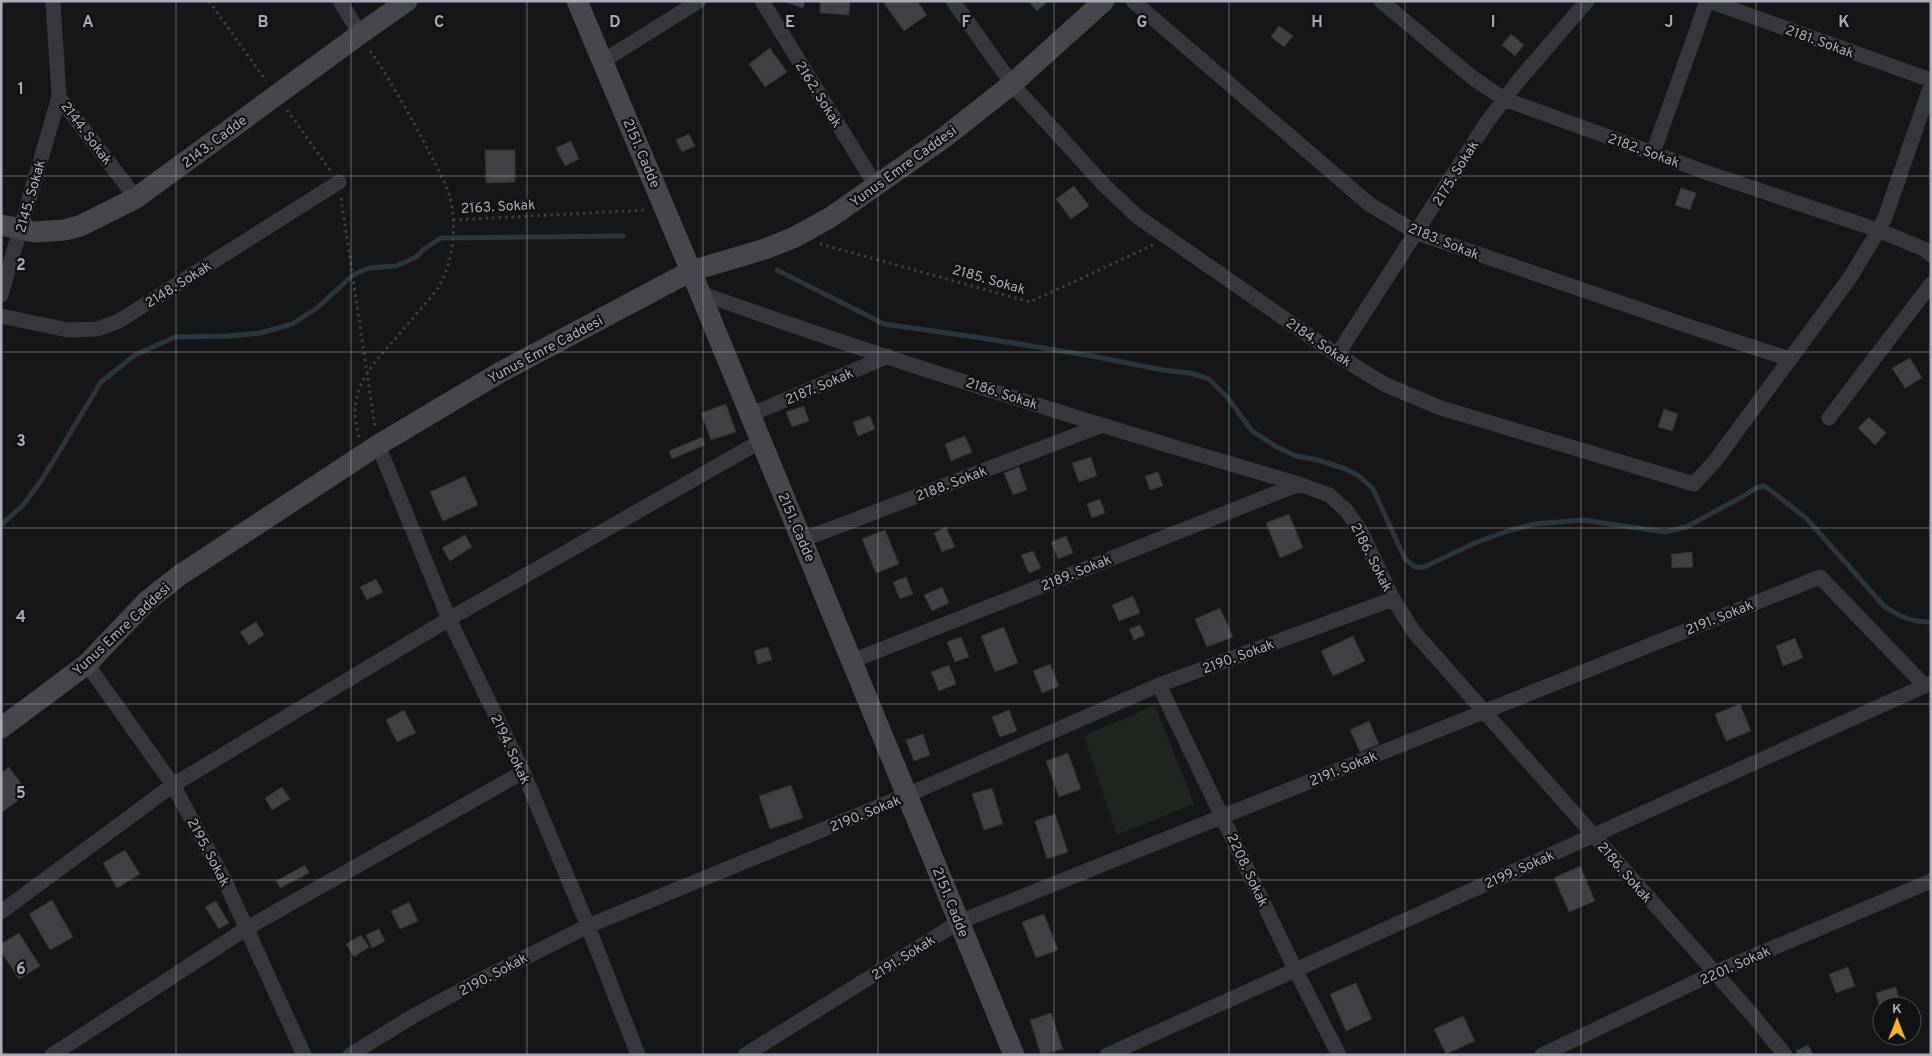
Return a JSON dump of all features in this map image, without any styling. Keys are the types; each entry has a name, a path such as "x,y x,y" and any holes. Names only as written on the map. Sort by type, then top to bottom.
{"street":[{"name":"2144. Sokak","path":"53,1 59,97 136,198"},
{"path":"340,1 360,34"},
{"name":"2143. Cadde","path":"11,227 50,232 80,226 136,198 407,1"},
{"name":"2151. Cadde","path":"578,1 1014,1055"},
{"path":"603,61 699,1"},
{"name":"2162. Sokak","path":"762,1 876,186"},
{"name":"2184. Sokak","path":"954,1 1012,84 1104,186 1138,217 1337,355 1384,384 1438,407 1694,484 1716,461 1790,359"},
{"name":"Yunus Emre Caddesi","path":"1,728 87,664 147,601 180,575 371,450 499,373 691,271 750,255 795,237 830,217 944,137 1012,84 1104,1"},
{"name":"2183. Sokak","path":"1133,1 1369,204 1417,233 1790,359"},
{"name":"2182. Sokak","path":"1381,1 1473,78 1504,100 1878,230 1924,249 1931,255"},
{"name":"2175. Sokak","path":"1337,355 1417,233 1469,149 1504,100 1587,1"},
{"path":"1654,153 1708,1"},
{"name":"2181. Sokak","path":"1708,1 1931,80"},
{"path":"1790,359 1849,279 1878,230 1893,195 1931,85"},
{"name":"2145. Sokak","path":"1,295 11,227 59,97"},
{"name":"2148. Sokak","path":"1,316 68,330 97,329 119,321 339,182"},
{"path":"1829,418 1931,284"},
{"name":"2186. Sokak","path":"700,293 797,328 1100,426 1299,484 1329,495 1346,510 1361,532 1393,599 1414,632 1755,1018 1785,1055"},
{"name":"2187. Sokak","path":"750,415 888,356"},
{"name":"2188. Sokak","path":"802,540 1100,426"},
{"path":"1,912 173,785 449,619 761,441"},
{"name":"2194. Sokak","path":"371,450 449,619 523,772 588,926 638,1055"},
{"name":"2189. Sokak","path":"852,662 1299,484"},
{"name":"2191. Sokak","path":"745,1055 959,922 1820,576 1928,685"},
{"name":"2190. Sokak","path":"350,1055 415,1015 588,926 907,795 1159,685 1393,599"},
{"name":"2195. Sokak","path":"87,664 173,785 248,928 304,1055"},
{"name":"2208. Sokak","path":"1159,685 1295,969 1339,1055"},
{"name":"2199. Sokak","path":"1107,1055 1928,685"},
{"path":"52,1055 248,928 523,772"},
{"name":"2201. Sokak","path":"1542,1055 1562,1051 1714,973 1931,881"}],"path":[{"name":"2163. Sokak","path":"360,34 392,84 443,179 452,206 453,220 665,209"},
{"path":"371,450 357,431 356,400 367,371 428,301 446,276 450,260 453,220"},
{"name":"2185. Sokak","path":"795,237 1030,302 1168,238"}],"shaded area":[{"path":"1155,705 1194,804 1117,835 1084,736"}],"building":[{"path":"783,1 805,1 803,8"},
{"path":"820,1 850,1 849,15 820,13"},
{"path":"917,1 927,15 904,31 883,2"},
{"path":"1028,1 1048,1 1037,11"},
{"path":"1279,26 1293,36 1284,47 1271,37"},
{"path":"1511,34 1524,45 1515,56 1502,45"},
{"path":"770,48 787,72 765,87 749,64"},
{"path":"689,134 695,146 682,152 676,140"},
{"path":"571,141 579,159 565,166 556,148"},
{"path":"485,150 515,150 515,182 486,183"},
{"path":"1074,186 1089,206 1071,219 1056,199"},
{"path":"1681,188 1696,193 1690,210 1675,205"},
{"path":"1910,358 1922,378 1905,388 1892,368"},
{"path":"726,404 736,432 711,440 701,413"},
{"path":"804,406 809,421 792,427 786,412"},
{"path":"1664,409 1678,414 1672,431 1658,427"},
{"path":"870,416 875,429 858,436 853,422"},
{"path":"1869,417 1886,433 1875,445 1858,428"},
{"path":"965,436 972,452 951,461 945,444"},
{"path":"702,437 705,445 672,459 669,451"},
{"path":"1091,457 1097,476 1079,482 1072,463"},
{"path":"1019,467 1027,490 1013,495 1004,473"},
{"path":"1158,472 1163,486 1150,490 1145,476"},
{"path":"465,476 478,505 443,521 430,492"},
{"path":"1100,499 1105,513 1092,518 1087,504"},
{"path":"1289,514 1303,548 1280,558 1266,523"},
{"path":"946,527 955,547 942,552 934,533"},
{"path":"885,530 899,564 876,573 862,539"},
{"path":"465,535 472,547 450,561 442,548"},
{"path":"1066,536 1073,553 1058,559 1051,542"},
{"path":"1033,551 1041,568 1029,573 1021,555"},
{"path":"1692,552 1693,567 1672,568 1671,554"},
{"path":"906,577 913,594 900,599 893,582"},
{"path":"376,579 383,592 367,600 360,587"},
{"path":"942,587 949,603 932,611 924,595"},
{"path":"1133,596 1140,613 1119,621 1112,605"},
{"path":"1220,608 1233,637 1207,647 1195,619"},
{"path":"256,622 264,635 249,645 240,632"},
{"path":"1140,625 1145,635 1134,640 1129,629"},
{"path":"1004,627 1018,663 995,672 981,636"},
{"path":"1353,636 1365,661 1333,676 1321,651"},
{"path":"961,637 969,657 955,662 947,642"},
{"path":"1795,638 1803,658 1783,666 1776,646"},
{"path":"768,647 772,660 758,664 754,651"},
{"path":"1050,664 1059,686 1042,693 1033,671"},
{"path":"949,665 956,684 939,691 931,672"},
{"path":"1740,704 1751,731 1726,741 1715,714"},
{"path":"404,710 416,733 397,742 386,720"},
{"path":"1009,710 1017,731 1000,737 992,717"},
{"path":"1369,721 1379,744 1360,752 1350,730"},
{"path":"923,734 930,755 914,761 906,740"},
{"path":"1068,753 1081,789 1059,797 1046,761"},
{"path":"9,767 28,793 1,813 1,773"},
{"path":"791,785 803,818 770,829 759,796"},
{"path":"282,787 290,799 272,810 265,798"},
{"path":"992,788 1003,824 984,830 972,794"},
{"path":"1055,814 1068,852 1047,859 1035,821"},
{"path":"125,850 140,874 117,888 103,863"},
{"path":"305,865 309,873 280,888 276,881"},
{"path":"1580,866 1595,901 1569,912 1554,878"},
{"path":"52,900 73,937 50,950 29,914"},
{"path":"216,901 229,923 219,929 205,907"},
{"path":"409,902 418,921 400,929 391,911"},
{"path":"1044,914 1058,950 1036,958 1022,922"},
{"path":"379,929 385,941 372,948 366,935"},
{"path":"19,933 40,966 19,979 1,952 1,944"},
{"path":"361,935 369,947 354,957 346,944"},
{"path":"1848,967 1855,986 1836,993 1829,974"},
{"path":"1356,983 1372,1019 1346,1031 1330,994"},
{"path":"1896,987 1899,996 1877,996 1876,993"},
{"path":"1051,1013 1063,1049 1041,1055 1030,1020"},
{"path":"1463,1016 1475,1041 1446,1054 1434,1029"},
{"path":"1808,1045 1813,1055 1798,1055 1796,1051"}],"waterway":[{"path":"1,525 24,504 43,478 101,382 135,355 175,337 260,333 292,324 317,308 353,275 369,268 396,266 416,257 424,249 441,238 623,236"},
{"path":"777,270 884,324 1092,356 1163,370 1190,373 1209,379 1227,397 1252,431 1275,446 1296,456 1318,460 1346,469 1359,476 1373,489 1405,559 1415,567 1424,567 1477,542 1534,524 1583,520 1665,532 1686,527 1756,488 1764,486 1806,518 1884,606 1906,618 1931,622"}]}
